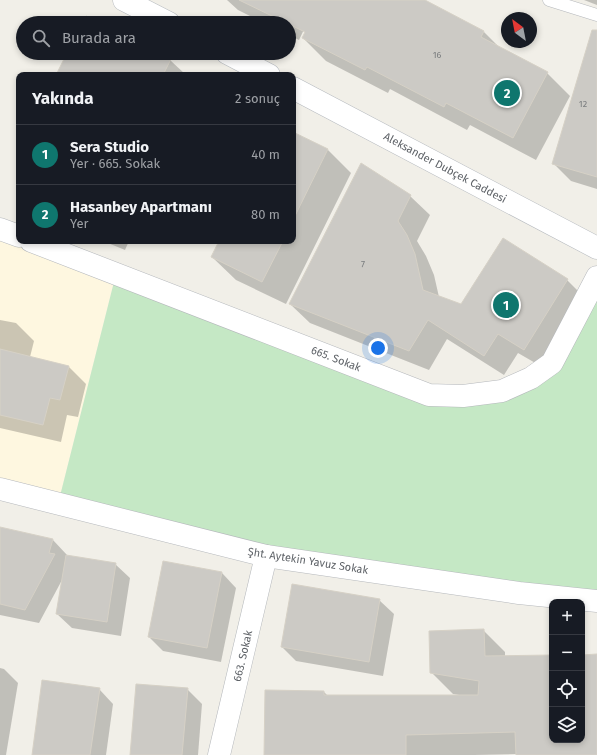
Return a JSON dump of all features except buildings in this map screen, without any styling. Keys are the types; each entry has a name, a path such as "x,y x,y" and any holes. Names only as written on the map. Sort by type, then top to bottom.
{"street":[{"path":"124,0 155,16"},
{"path":"240,60 263,72"},
{"name":"Aleksander Dubçek Caddesi","path":"296,90 597,248"},
{"path":"0,229 16,235"},
{"name":"665. Sokak","path":"39,244 430,395 464,396 502,391 531,378 552,363 597,277"},
{"name":"Şht. Aytekin Yavuz Sokak","path":"0,489 266,556 519,593 597,601"},
{"name":"663. Sokak","path":"219,755 266,556"}],"lane":[{"path":"549,0 597,15"}],"shaded area":[{"path":"0,229 16,235 16,244 39,244 116,274 58,504 0,489"}],"green space":[{"path":"116,274 429,395 531,378 597,277 597,608 585,606 585,599 549,599 549,600 266,556 58,504"}],"place":[{"name":"Hasanbey Apartmanı","path":"507,93"},
{"name":"Sera Studio","path":"506,305"}]}
